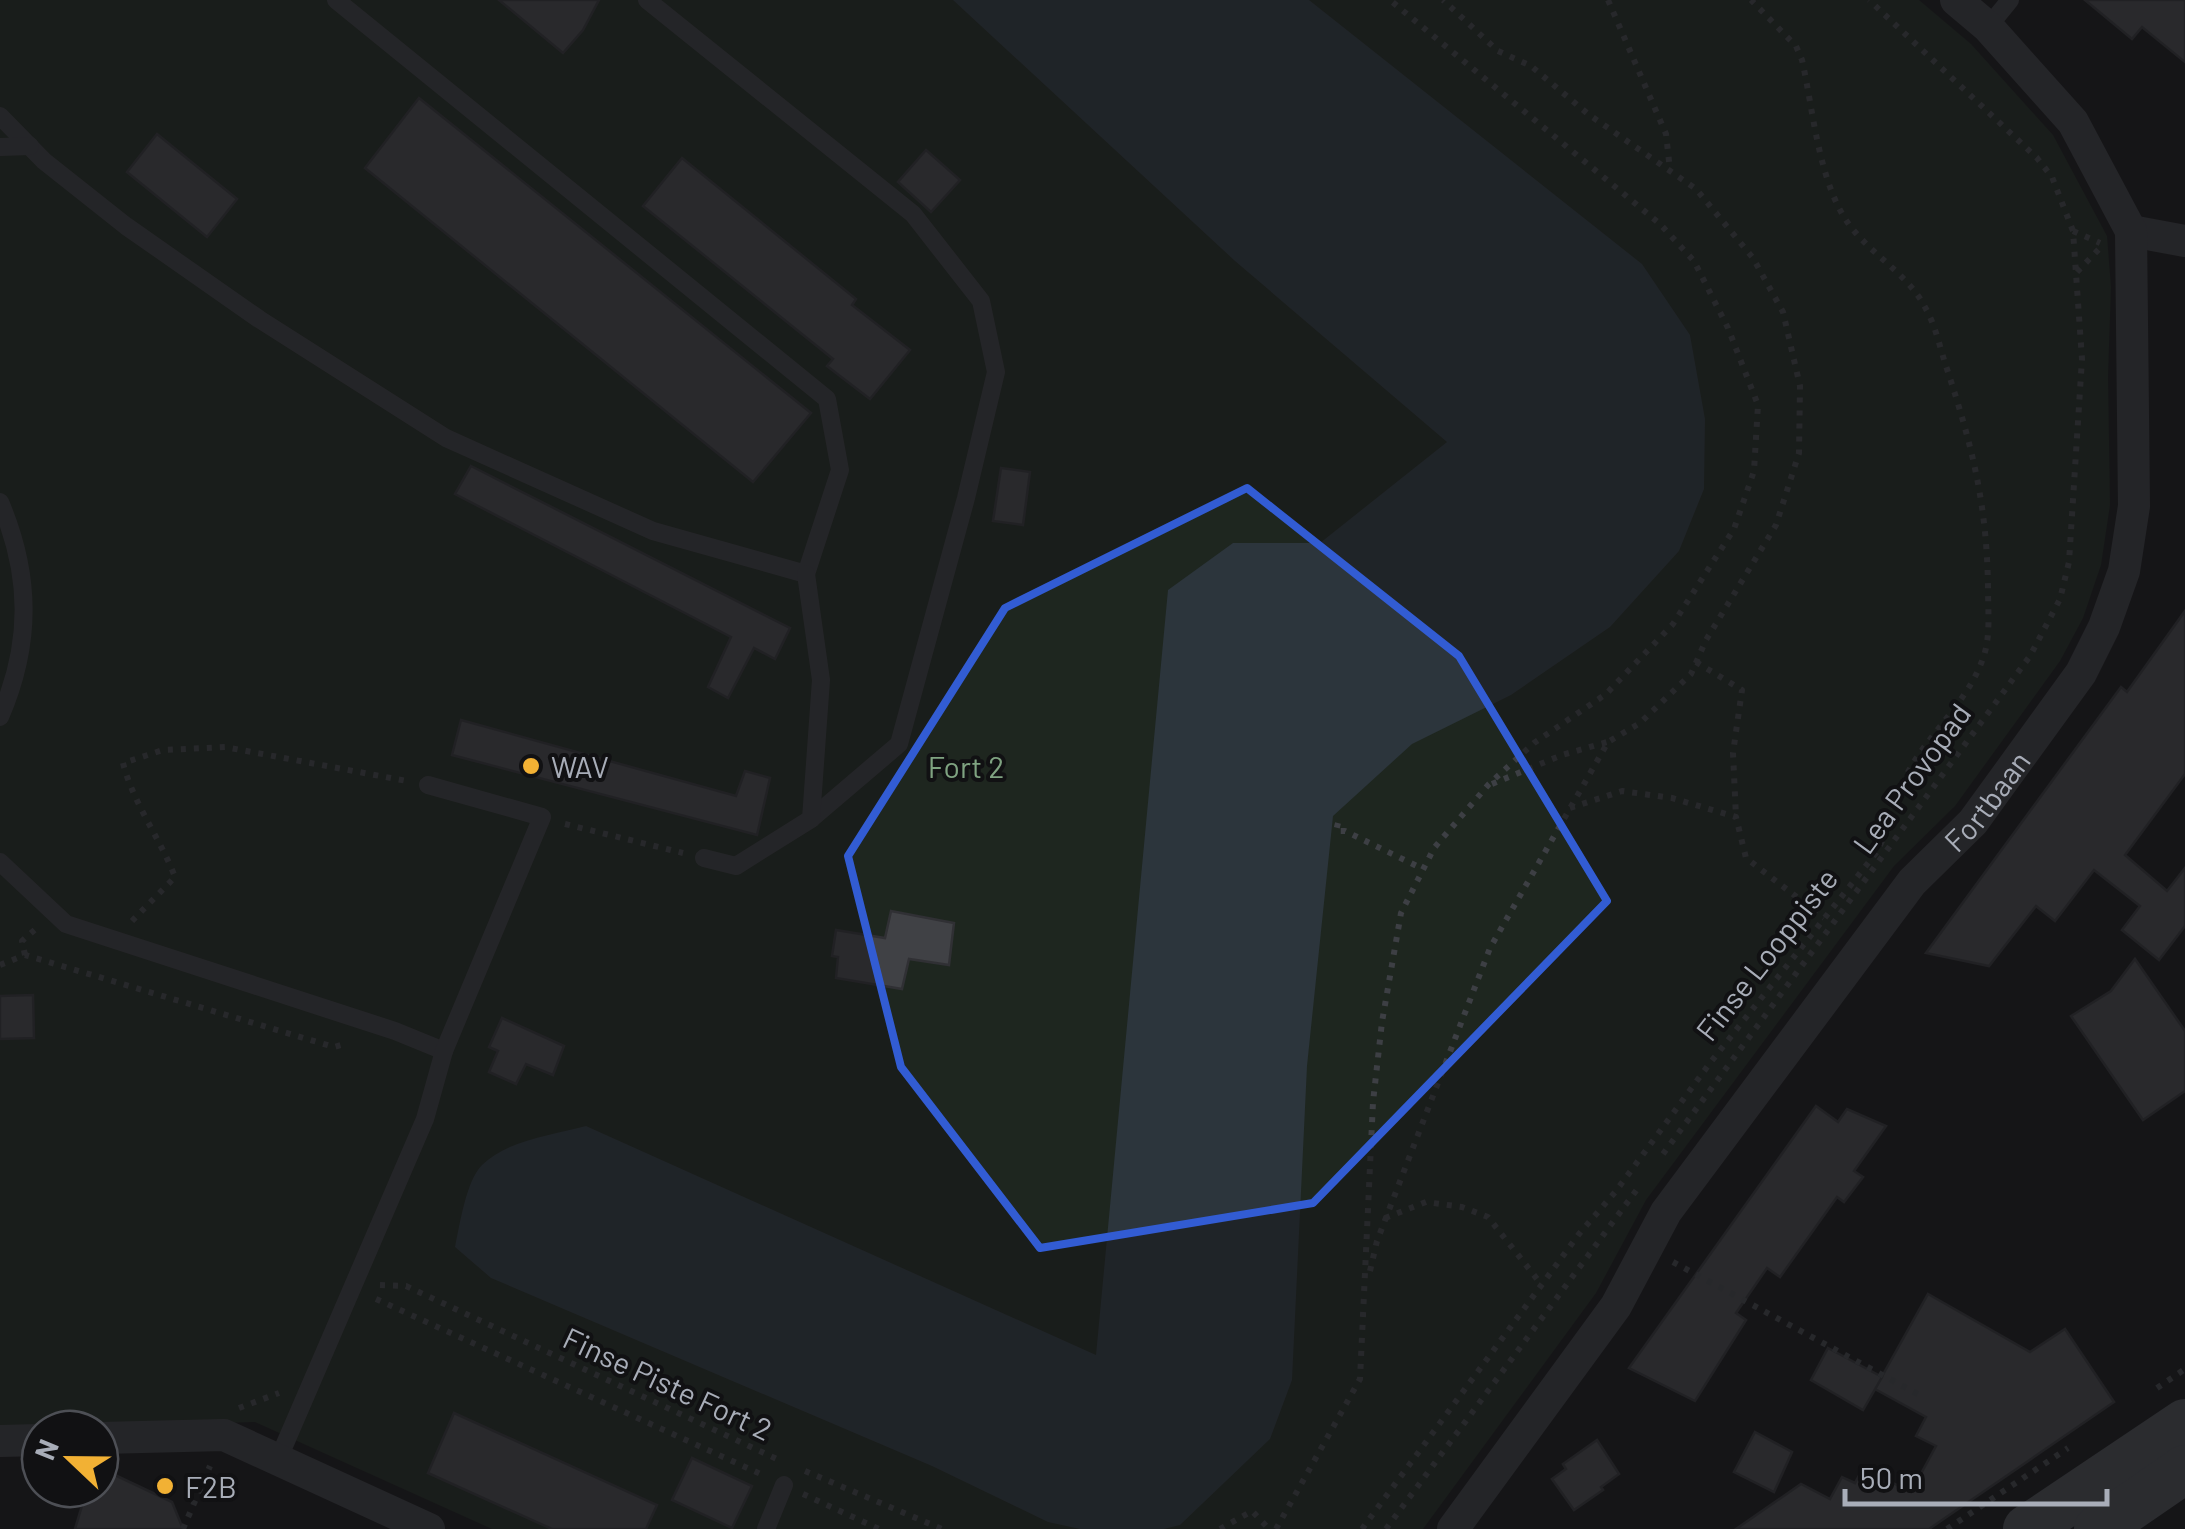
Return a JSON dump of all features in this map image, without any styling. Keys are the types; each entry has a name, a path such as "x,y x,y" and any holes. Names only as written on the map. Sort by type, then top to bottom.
{"main road":[{"path":"2026,1529 2185,1423"},
{"path":"2098,1529 2185,1469"}],"street":[{"name":"Fortbaan","path":"1453,1529 1616,1306 1666,1212 1912,882 1973,822 2081,673 2104,627 2124,571 2134,506 2117,238 2073,122 1988,26 1956,0"},
{"path":"2117,238 2185,241"},
{"path":"120,1436 229,1422 278,1460 430,1529"}],"lane":[{"path":"336,0 827,399 840,470 806,574 822,680 810,819"},
{"path":"646,0 914,214 981,301 996,372 966,498 898,744 810,819 736,866 704,858"},
{"path":"1988,26 2010,0"},
{"path":"0,116 126,226 258,319 446,438 653,531 806,574"},
{"path":"0,147 30,146"},
{"path":"0,502 22,570 25,614 17,668 0,717"},
{"path":"278,1460 425,1119 444,1050 542,818 428,785"},
{"path":"0,862 66,924 394,1030 444,1050"},
{"path":"766,1529 784,1485"}],"path":[{"path":"1220,1529 1252,1511 1272,1529 1360,1379 1373,1102 1382,1022 1401,913 1423,869 1434,848 1489,784 1534,742 1606,694 1673,624 1734,529 1754,471 1758,404 1728,328 1694,261 1660,224 1390,0"},
{"path":"1443,0 1498,50 1531,66 1588,114 1696,189 1753,258 1783,312 1800,386 1799,453 1776,525 1706,640 1691,674 1640,724 1608,742 1562,755 1489,784"},
{"path":"1608,0 1666,134 1670,171"},
{"name":"Finse Looppiste","path":"1362,1529 1541,1284 1876,854 1906,776 1974,679 1988,633 1982,492 1962,414 1928,312 1906,280 1855,233 1838,210 1828,184 1802,60 1796,46 1751,0"},
{"name":"Lea Provopad","path":"1658,1161 2030,656 2060,599 2068,562 2082,359 2073,231 2052,177 2037,158 1869,0"},
{"path":"2076,274 2117,238"},
{"path":"1696,662 1742,690 1732,753 1736,817 1746,858 1824,918"},
{"path":"1366,1290 1376,1240 1490,948 1608,742"},
{"path":"110,938 148,907 175,877 156,833 129,788 123,763 164,750 225,747 428,785"},
{"path":"1570,808 1622,791 1689,802 1736,817"},
{"path":"542,818 704,858"},
{"path":"1338,823 1336,831 1344,831 1423,869"},
{"path":"25,955 22,941 39,926"},
{"path":"0,965 25,955 334,1047 394,1030"},
{"path":"1386,1529 1646,1177"},
{"path":"1386,1218 1426,1202 1462,1206 1488,1218 1541,1284"},
{"path":"1598,1242 1616,1251 1648,1248 1923,1397"},
{"path":"354,1282 879,1529"},
{"name":"Finse Piste Fort 2","path":"354,1282 406,1286 792,1466 942,1529"},
{"path":"183,1529 229,1422 283,1392"}],"highlighted area":[{"path":"1247,488 1459,656 1607,901 1313,1203 1040,1248 901,1067 848,856 1005,608"}],"green space":[{"name":"Fort 2","path":"0,0 1919,0 1971,44 2053,135 2107,236 2111,287 2110,505 2101,565 2083,618 2060,661 1955,806 1894,866 1646,1200 1596,1293 1423,1529 492,1529 255,1422 120,1426 120,1409 20,1409 20,1428 0,1429"}],"shaded area":[{"path":"953,0 1309,0 1642,264 1690,335 1705,419 1704,489 1679,551 1610,627 1511,695 1412,744 1333,816 1307,1066 1292,1380 1270,1439 1180,1525 1164,1529 1080,1529 1048,1522 932,1466 491,1278 455,1247 468,1192 482,1165 517,1144 586,1126 1096,1355 1168,590 1233,543 1320,543 1447,442 1235,261"}],"building":[{"path":"499,0 599,0 583,30 563,53"},
{"path":"2085,0 2185,0 2185,62 2142,27 2132,39"},
{"path":"419,98 811,413 753,482 365,168"},
{"path":"157,134 237,199 207,237 127,172"},
{"path":"926,150 960,180 931,212 898,182"},
{"path":"682,158 856,299 852,305 910,350 870,399 827,366 833,359 643,206"},
{"path":"471,466 790,628 775,659 754,648 728,698 708,687 731,637 455,494"},
{"path":"1001,468 1030,472 1023,525 993,521"},
{"path":"2185,611 2185,774 2125,855 2167,891 2185,868 2185,926 2159,960 2122,930 2140,906 2094,870 2055,921 2036,906 1989,966 1926,953 2121,687 2127,692"},
{"path":"461,720 736,796 745,771 770,778 757,835 452,755"},
{"path":"891,911 954,923 949,965 909,959 902,989 836,978 838,957 832,956 836,930 885,938"},
{"path":"2135,959 2185,1031 2185,1091 2143,1120 2071,1016 2111,991"},
{"path":"33,995 34,1038 0,1039 0,996"},
{"path":"502,1018 564,1046 553,1075 526,1064 516,1084 489,1072 498,1051 489,1047"},
{"path":"1816,1106 1838,1122 1847,1109 1886,1126 1854,1171 1863,1177 1844,1202 1837,1197 1780,1277 1767,1268 1736,1313 1746,1320 1695,1401 1629,1368"},
{"path":"1928,1294 2030,1352 2065,1329 2114,1402 1929,1529 1736,1529 1801,1484 1830,1499 1842,1477 1855,1483 1863,1468 1911,1492 1936,1446 1916,1436 1926,1417 1875,1389"},
{"path":"1828,1348 1882,1377 1863,1410 1811,1380"},
{"path":"454,1413 657,1505 646,1529 552,1529 428,1473"},
{"path":"1755,1432 1792,1452 1774,1492 1734,1472"},
{"path":"1597,1440 1619,1474 1574,1510 1552,1479 1566,1469 1563,1464"},
{"path":"692,1458 752,1486 732,1528 672,1500"},
{"path":"120,1477 172,1502 183,1529 75,1529 81,1509 120,1509"}],"place":[{"name":"WAV","path":"531,766"},
{"name":"F2B","path":"165,1486"}]}
